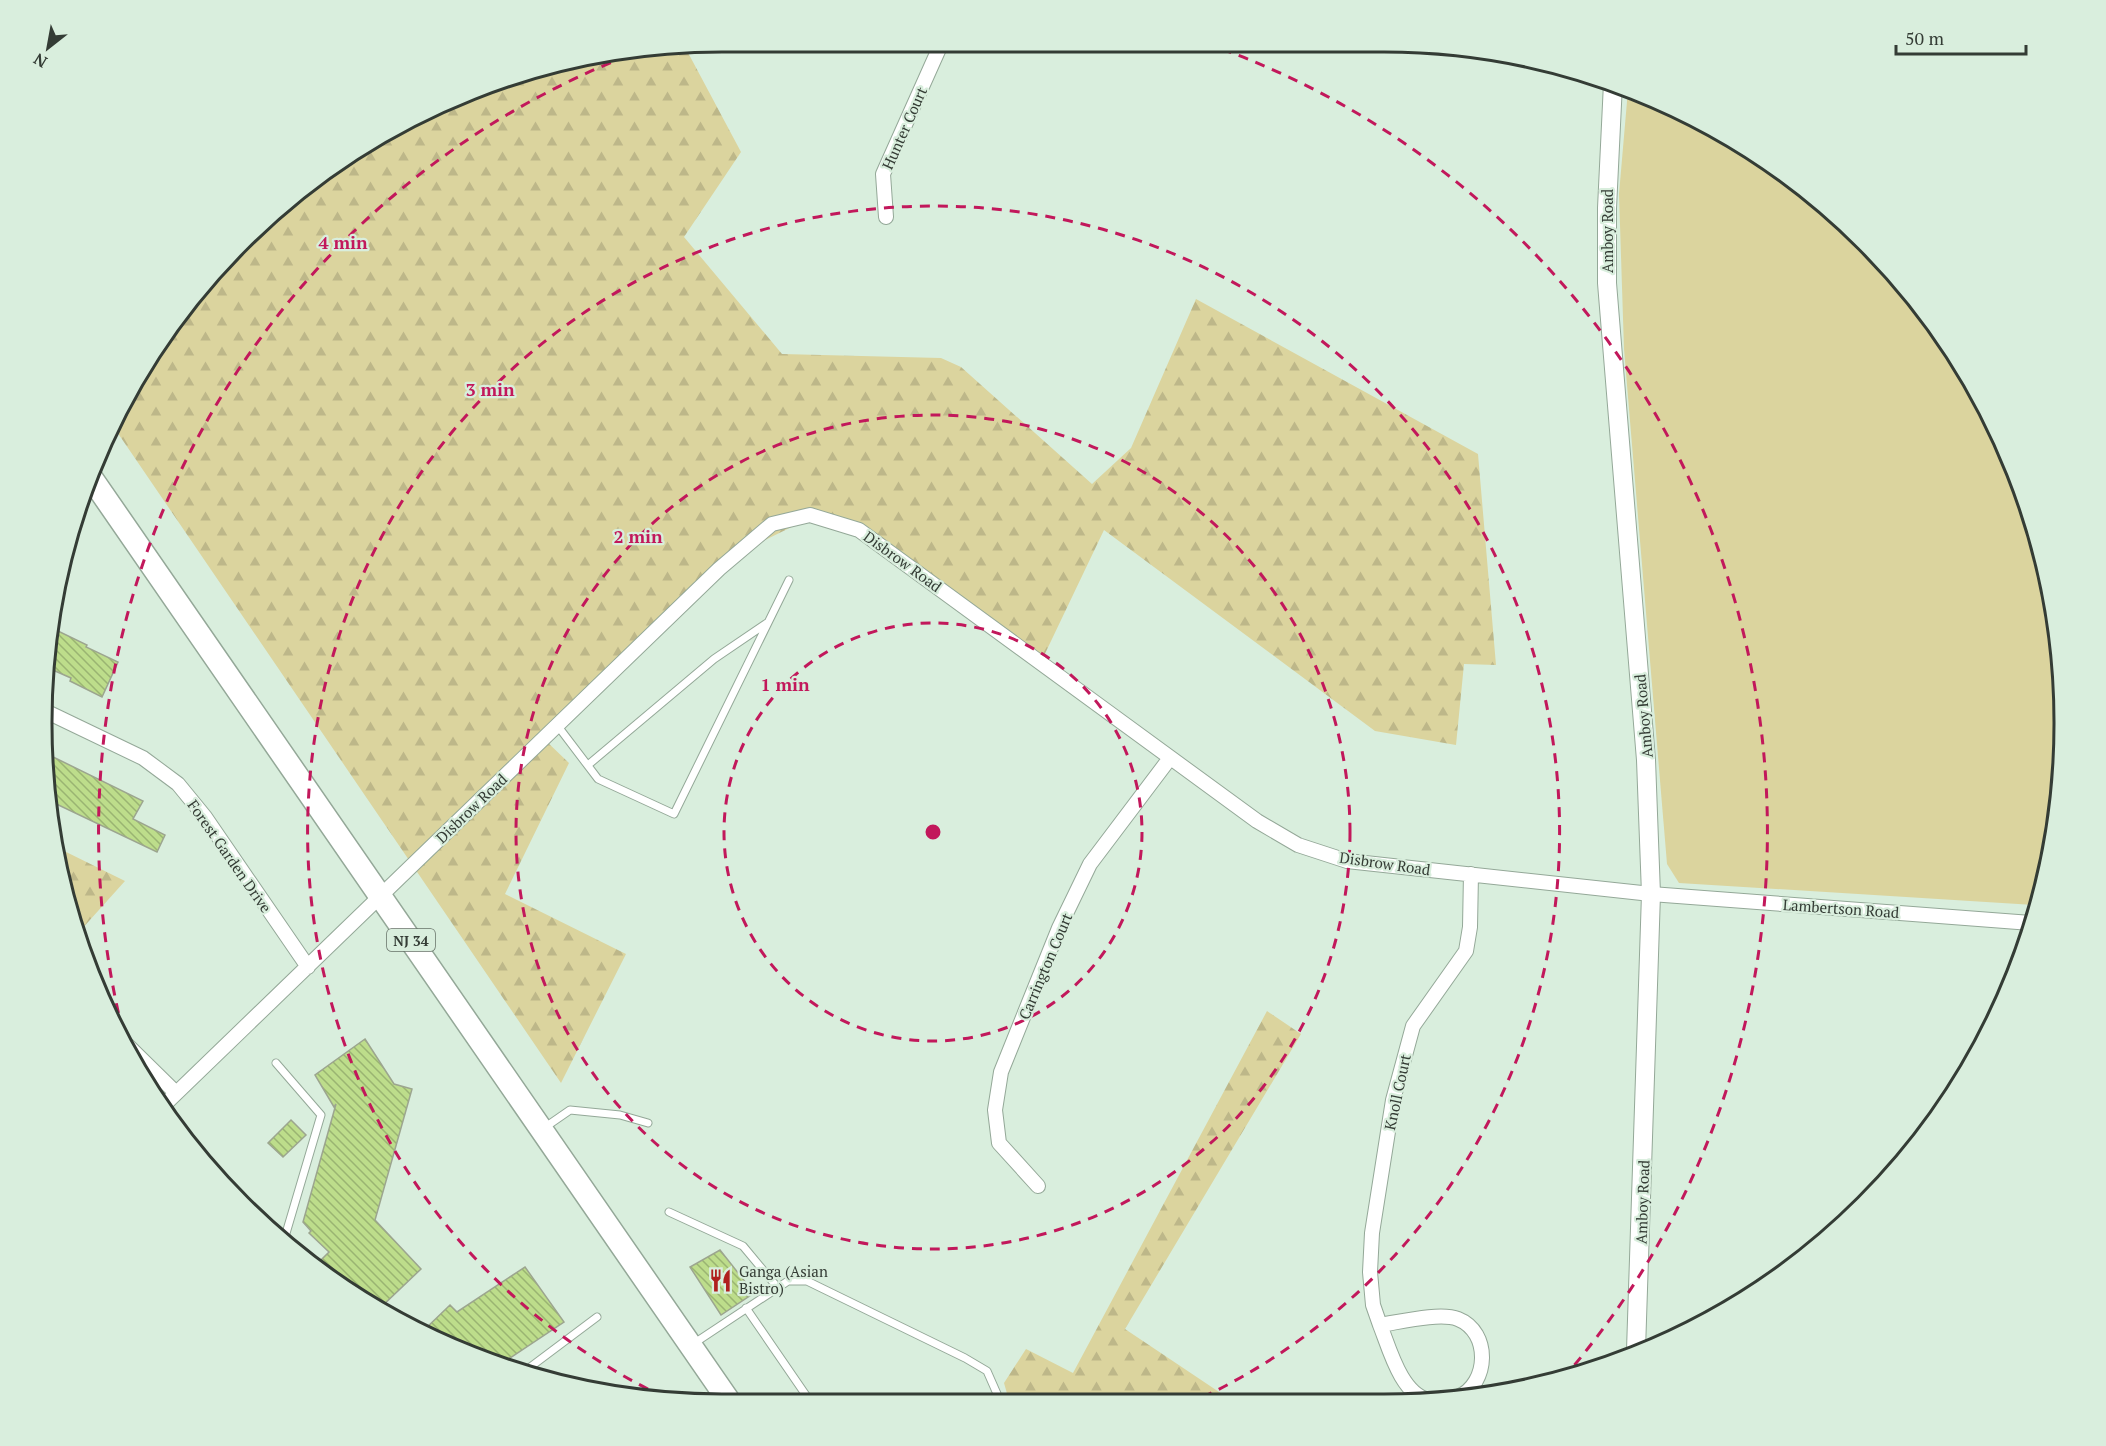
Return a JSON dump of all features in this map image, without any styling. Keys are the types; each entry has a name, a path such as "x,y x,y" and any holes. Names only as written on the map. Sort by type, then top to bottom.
{"main road":[{"name":"NJ 34","path":"96,485 724,1394"}],"street":[{"name":"Hunter Court","path":"886,217 883,174 938,52"},
{"name":"Amboy Road","path":"1613,93 1607,208 1607,283 1646,760 1651,894 1646,1104 1636,1343"},
{"name":"Disbrow Road","path":"168,1101 719,569 772,525 810,515 859,530 1257,821 1298,845 1347,861 1651,894"},
{"name":"Forest Garden Drive","path":"52,715 143,758 178,784 205,817 308,967"},
{"name":"Carrington Court","path":"1038,1185 999,1143 995,1110 1001,1072 1059,928 1090,864 1170,758"},
{"name":"Knoll Court","path":"1415,1393 1401,1376 1373,1305 1370,1272 1372,1233 1393,1100 1413,1026 1466,951 1470,927 1471,874"},
{"name":"Lambertson Road","path":"1651,894 2023,922"},
{"path":"144,1062 176,1093"},
{"path":"1380,1325 1437,1317 1457,1318 1465,1323 1482,1343 1483,1355 1476,1380 1471,1388"}],"lane":[{"path":"557,725 598,778 674,814 789,580"},
{"path":"588,765 714,659 769,622"},
{"path":"276,1063 321,1115 287,1232"},
{"path":"542,1130 570,1110 620,1115 648,1123"},
{"path":"669,1212 743,1246 778,1288"},
{"path":"691,1346 788,1281 807,1281 966,1358 987,1371 998,1394"},
{"path":"746,1308 805,1394"},
{"path":"532,1366 597,1317"}],"green space":[{"path":"689,54 741,152 684,237 782,354 941,358 961,367 1092,484 1131,448 1196,299 1478,454 1496,665 1464,664 1456,745 1375,731 1104,530 1041,662 863,529 818,514 753,546 544,739 569,763 505,894 626,954 561,1083 118,434 165,350 219,281 281,219 350,165 426,122 507,88 592,65 635,58"},
{"path":"1627,99 1680,122 1756,165 1825,219 1887,281 1915,315 1941,350 1964,388 1984,426 2018,507 2031,549 2048,635 2054,723 2052,767 2041,854 2029,905 1679,883 1667,864 1624,349 1619,194"},
{"path":"65,851 125,881 84,926"},
{"path":"1267,1011 1301,1034 1125,1329 1222,1394 1007,1394 1004,1383 1026,1349 1073,1373"}],"building":[{"path":"59,631 118,662 102,697 70,681 71,678 55,671"},
{"path":"54,757 143,801 133,819 165,835 157,852 57,805"},
{"path":"365,1039 394,1084 412,1089 375,1220 421,1269 386,1303 350,1281 321,1260 329,1252 309,1233 311,1231 303,1222 336,1104 334,1107 315,1075"},
{"path":"291,1120 306,1135 283,1157 268,1143"},
{"name":"Ganga (Asian Bistro)","path":"720,1250 754,1293 721,1315 690,1267"},
{"path":"525,1267 564,1322 509,1359 429,1325 450,1305 457,1312"}],"place":[{"name":"Ganga (Asian Bistro)","path":"721,1280"}]}
